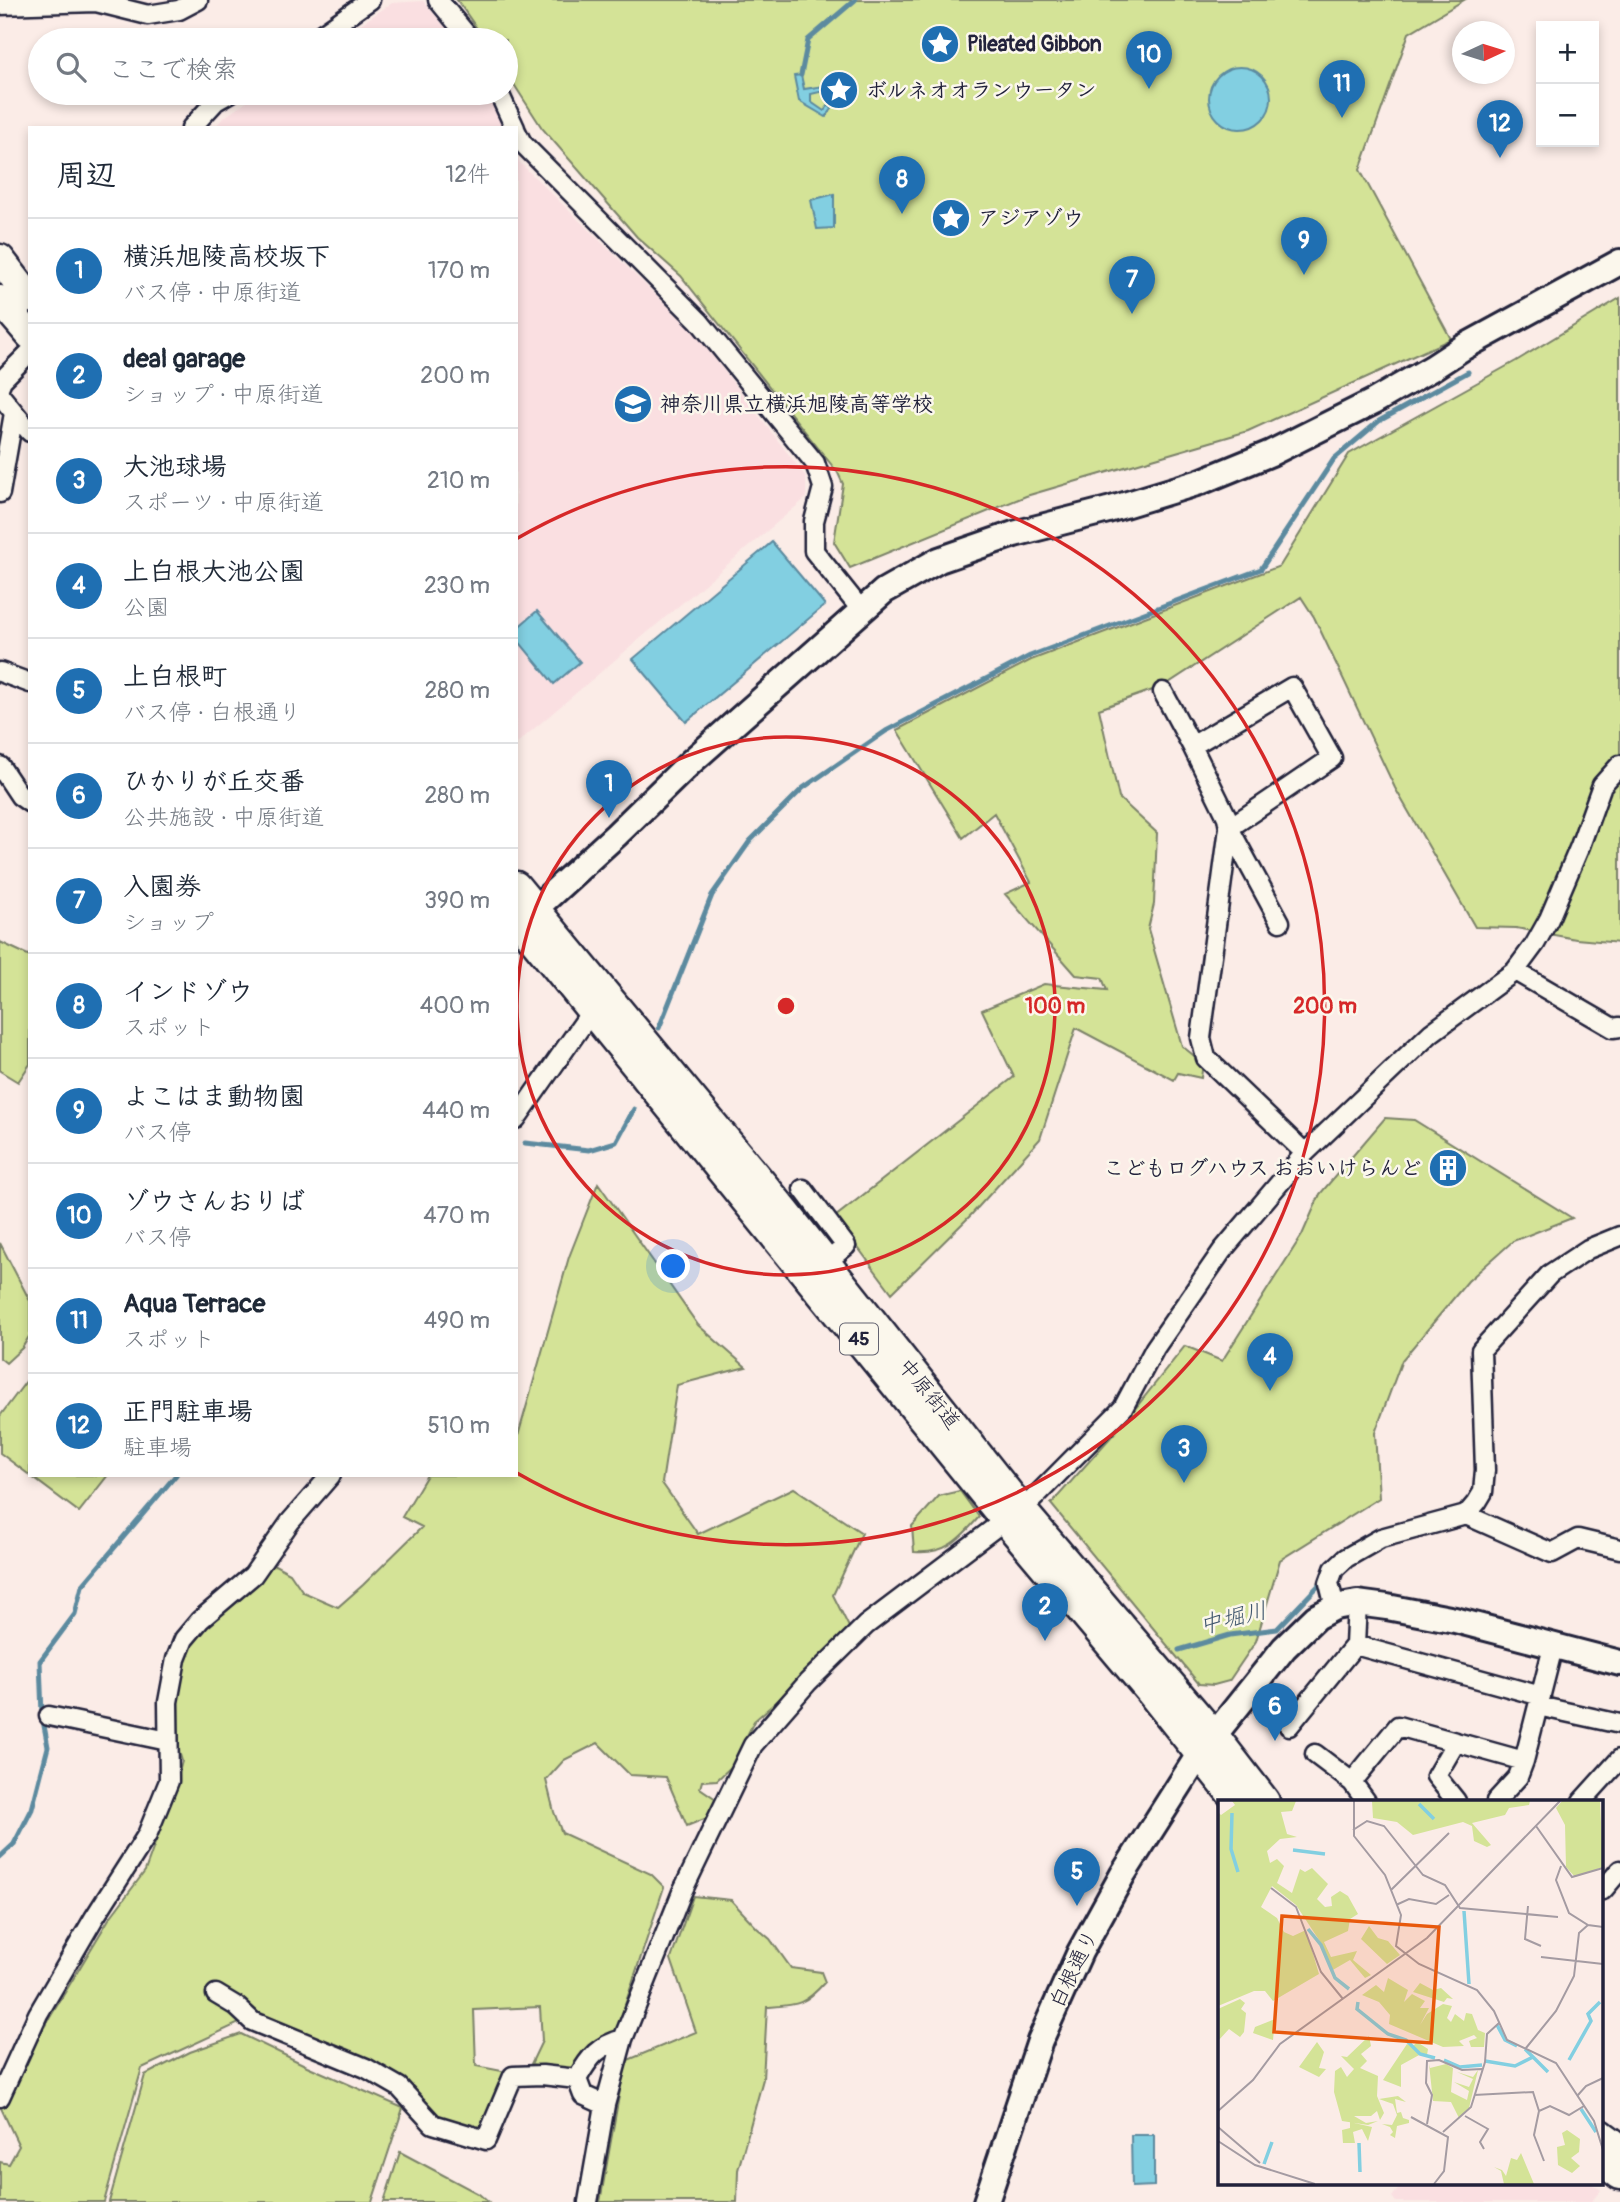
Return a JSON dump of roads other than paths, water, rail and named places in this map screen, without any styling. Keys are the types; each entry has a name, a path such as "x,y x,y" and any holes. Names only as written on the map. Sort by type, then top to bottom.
{"main road":[{"path":"0,259 28,332"},
{"name":"中原街道","path":"518,897 522,920 591,1012 803,1270 1207,1744 1264,1800"},
{"name":"中原街道","path":"522,920 776,1201 1014,1515"},
{"name":"中原街道","path":"1207,1744 1236,1800"},
{"path":"1602,2135 1620,2148"},
{"path":"1602,2162 1620,2175"}],"street":[{"path":"0,5 96,2 148,15 179,10 198,0"},
{"path":"330,28 370,0"},
{"path":"438,0 461,28"},
{"path":"193,126 212,105"},
{"path":"504,105 514,126"},
{"path":"518,135 522,143 699,321 815,463 823,487 814,521 814,551 862,611"},
{"path":"522,920 616,835 691,762 884,592 939,560 1014,534 1108,510 1200,482 1271,453 1373,402 1464,347 1620,262"},
{"path":"0,385 28,354"},
{"path":"0,395 28,430"},
{"path":"0,492 14,413"},
{"path":"0,671 28,682"},
{"path":"1192,746 1292,687 1332,758 1229,828"},
{"path":"1163,692 1227,817 1229,828 1201,1038 1206,1058 1305,1153"},
{"path":"588,2202 605,2105 624,2039 682,1892 753,1745 808,1682 866,1625 1014,1515 1123,1408 1155,1348 1222,1251 1305,1153 1431,1033 1515,971 1549,919 1602,785 1620,765"},
{"path":"0,766 20,796 28,802"},
{"path":"1229,828 1280,922"},
{"path":"1515,971 1613,1028 1620,1027"},
{"path":"518,1116 591,1012"},
{"path":"803,1189 846,1245 825,1263"},
{"path":"1355,1645 1346,1605 1329,1583 1334,1569 1346,1558 1381,1538 1466,1515 1483,1492 1485,1470 1481,1350 1550,1275 1588,1249 1620,1236"},
{"path":"0,2096 38,2014 147,1835 169,1781 168,1702 176,1659 184,1639 200,1620 253,1575 290,1522 329,1477"},
{"path":"1466,1515 1552,1553 1578,1539 1620,1549"},
{"path":"1346,1605 1387,1607 1455,1620 1620,1663"},
{"name":"白根通り","path":"986,2202 1040,2041 1080,1952 1123,1874 1207,1744 1284,1647 1316,1617 1346,1605"},
{"path":"1355,1645 1620,1724"},
{"path":"1289,1726 1355,1645"},
{"path":"1497,1800 1518,1777 1524,1761 1553,1647"},
{"path":"49,1716 168,1741"},
{"path":"1352,1782 1398,1726 1524,1761"},
{"path":"1455,1742 1436,1776 1455,1800"},
{"path":"1315,1754 1352,1782 1365,1800"},
{"path":"1583,1800 1620,1759"},
{"path":"1602,1890 1620,1870"},
{"path":"216,1994 236,2006 252,2021 366,2068 399,2087 433,2124 486,2140 513,2076 542,2075 578,2079"},
{"path":"605,2105 583,2095 578,2079 587,2062 606,2044 624,2039"}],"water":[{"path":"1234,67 1246,67 1262,76 1269,86 1269,110 1262,120 1246,129 1234,129 1223,124 1214,115 1209,104 1209,92 1214,81 1223,72"},
{"path":"801,75 804,89 824,86 824,91 811,94 811,102 824,111 829,105 832,109 826,117 799,101 794,76"},
{"path":"834,194 834,228 817,229 811,200"},
{"path":"772,542 825,605 686,722 633,659"},
{"path":"537,611 580,662 554,684 518,640 518,627"},
{"path":"1131,2135 1154,2135 1154,2186 1132,2187"}],"waterway":[{"path":"801,75 808,40 855,0"},
{"path":"659,1028 712,895 750,841 803,788 886,731 1030,656 1261,569 1334,459 1379,421 1468,372"},
{"path":"525,1143 589,1150 616,1142 634,1109"},
{"path":"0,1857 14,1844 32,1809 48,1747 42,1715 40,1661 75,1614 82,1586 174,1477"},
{"name":"中堀川","path":"1179,1650 1230,1635 1277,1629 1321,1583"}],"place":[{"name":"Pileated Gibbon","path":"940,44"},
{"name":"ゾウさんおりば","path":"1149,89"},
{"name":"ボルネオオランウータン","path":"839,90"},
{"name":"Aqua Terrace","path":"1342,118"},
{"name":"正門駐車場","path":"1500,158"},
{"name":"インドゾウ","path":"902,214"},
{"name":"アジアゾウ","path":"951,218"},
{"name":"よこはま動物園","path":"1304,275"},
{"name":"入園券","path":"1132,314"},
{"name":"神奈川県立横浜旭陵高等学校","path":"633,404"},
{"name":"横浜旭陵高校坂下","path":"609,818"},
{"name":"こどもログハウス おおいけらんど","path":"1448,1168"},
{"name":"上白根大池公園","path":"1270,1391"},
{"name":"大池球場","path":"1184,1483"},
{"name":"deal garage","path":"1045,1641"},
{"name":"ひかりが丘交番","path":"1275,1741"},
{"name":"上白根町","path":"1077,1906"}]}
